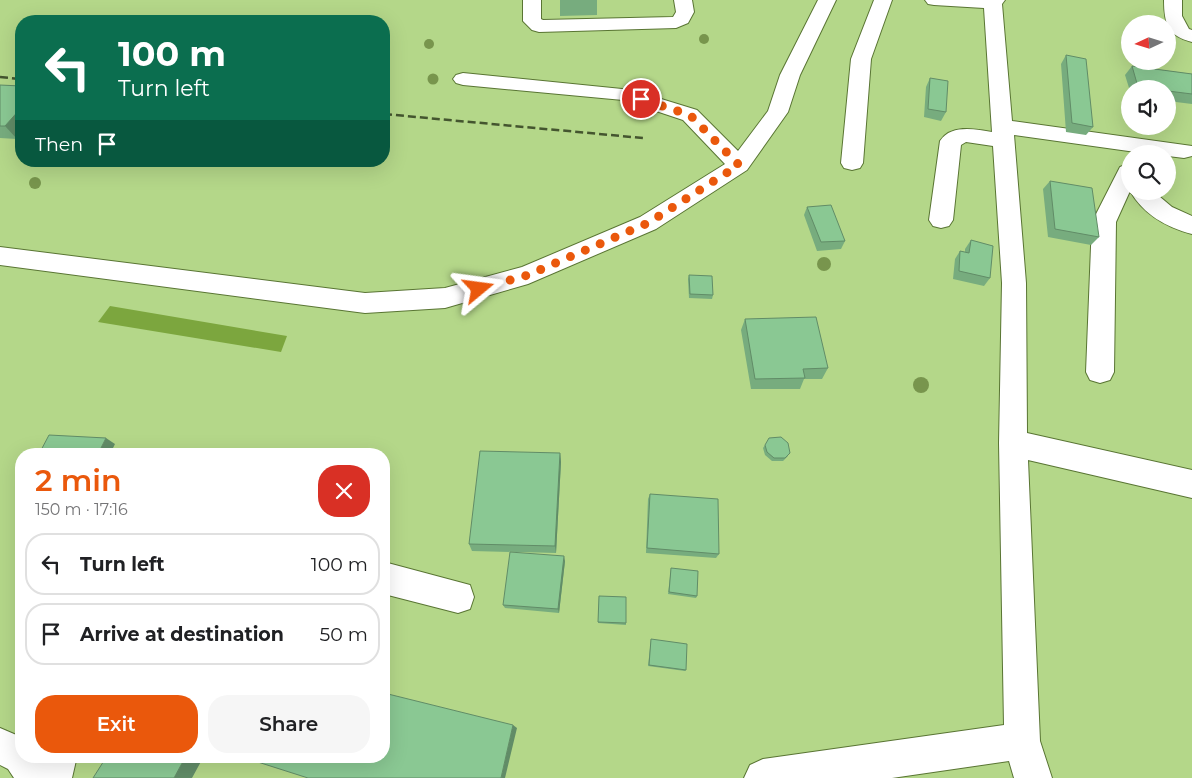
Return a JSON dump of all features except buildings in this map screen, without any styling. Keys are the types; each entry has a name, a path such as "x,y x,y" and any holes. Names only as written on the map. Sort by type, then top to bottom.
{"street":[{"path":"532,0 532,21 539,26 552,26 676,22 682,19 685,12 683,0"},
{"path":"0,256 365,303 446,298 528,275 648,223 739,165 778,112 790,75 827,0"},
{"path":"852,163 861,59 884,0"},
{"path":"934,0 994,2 1014,283 1013,443 1022,741 1029,778"},
{"path":"1173,0 1173,16 1182,32 1192,36"},
{"path":"463,79 625,94 690,115 739,165"},
{"path":"941,220 951,141 964,135 1003,134 1129,144 1184,151"},
{"path":"1100,372 1104,222 1121,197"},
{"path":"1146,200 1176,222 1192,225"},
{"path":"1013,443 1192,484"},
{"path":"390,580 458,597"},
{"path":"763,778 1022,741"},
{"path":"1022,741 1033,778"},
{"path":"53,778 57,763"}],"shaded area":[{"path":"0,0 1192,0 1192,778 0,778"},
{"path":"110,306 287,336 281,352 98,322"}],"railway":[{"path":"0,77 15,78"},
{"path":"390,115 643,138"}],"route":[{"path":"479,289 528,275 648,223 739,165 690,115 641,99"}]}
